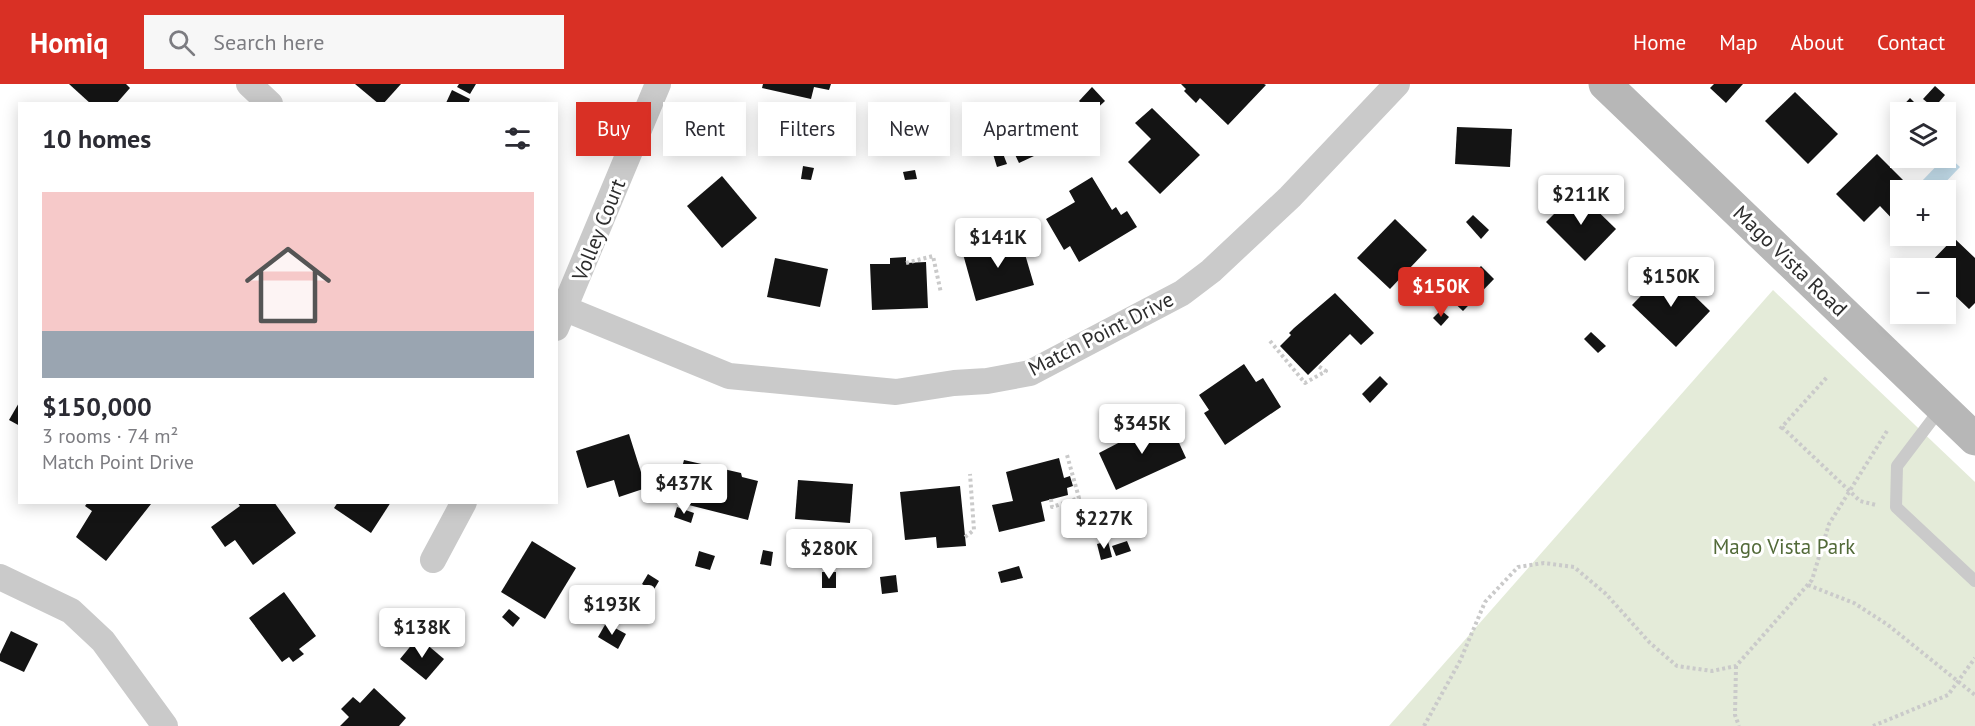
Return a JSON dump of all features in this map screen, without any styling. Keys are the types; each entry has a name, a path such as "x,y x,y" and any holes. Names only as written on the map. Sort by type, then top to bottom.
{"street":[{"path":"249,84 268,102"},
{"name":"Volley Court","path":"560,314 658,84"},
{"name":"Match Point Drive","path":"560,314 729,376 896,392 987,381 1030,373 1182,293 1211,271 1290,197 1397,84"},
{"name":"Mago Vista Road","path":"1605,84 1975,439"},
{"path":"433,560 463,504"},
{"path":"0,577 71,611 103,641 165,726"}],"lane":[{"path":"1942,407 1897,466 1896,507 1975,581"}],"path":[{"path":"906,263 933,256 940,293"},
{"path":"1270,341 1305,383 1326,371 1318,366"},
{"path":"1828,376 1781,428 1865,504 1896,507"},
{"path":"1424,726 1460,661 1485,602 1518,567 1544,563 1575,567 1606,594 1650,643 1677,666 1712,671 1736,666 1812,580 1829,524 1850,492 1863,465 1887,431"},
{"path":"1051,499 1053,507 1079,498 1067,455"},
{"path":"965,537 974,530 970,474"},
{"path":"1808,585 1854,603 1888,625 1975,695"},
{"path":"1873,726 1948,695 1975,658"},
{"path":"1736,666 1735,715 1739,726"}],"green space":[{"name":"Mago Vista Park","path":"1773,290 1975,482 1975,726 1389,726"}],"water":[{"path":"1956,163 1960,167 1948,180 1923,180 1934,168 1956,168"}],"building":[{"path":"69,84 126,84 130,88 118,102 89,102"},
{"path":"355,84 401,84 385,102 377,102"},
{"path":"459,84 476,84 470,94 457,87"},
{"path":"763,84 831,84 829,90 814,87 811,99 762,88"},
{"path":"1181,84 1266,85 1228,125 1200,98 1196,103 1184,91 1186,89"},
{"path":"1714,84 1743,84 1726,103 1710,88"},
{"path":"1935,86 1945,95 1939,102 1927,102 1923,99"},
{"path":"1092,87 1105,101 1100,106 1100,102 1079,101"},
{"path":"452,90 470,99 469,102 446,102"},
{"path":"1795,92 1838,134 1808,164 1765,121"},
{"path":"1152,108 1200,155 1160,194 1128,162 1151,139 1135,123"},
{"path":"1457,127 1512,129 1510,167 1455,164"},
{"path":"1877,154 1903,180 1890,180 1890,216 1880,206 1864,222 1836,194"},
{"path":"994,156 1004,156 1007,164 997,167"},
{"path":"1016,156 1034,156 1019,163"},
{"path":"803,166 814,168 811,180 801,179"},
{"path":"915,170 917,179 905,180 903,172"},
{"path":"722,176 757,218 722,248 687,206"},
{"path":"1092,177 1112,210 1116,207 1121,215 1127,211 1137,227 1079,262 1070,246 1064,250 1046,219 1075,202 1069,191"},
{"path":"1577,191 1616,229 1585,261 1546,222"},
{"path":"1473,215 1489,230 1481,239 1466,222"},
{"path":"1395,219 1427,250 1390,289 1357,258"},
{"path":"1020,237 1034,285 976,301 963,254"},
{"path":"1956,240 1975,258 1975,303 1969,309 1956,297 1956,258 1935,258 1946,246 1956,246"},
{"path":"906,257 906,263 926,262 928,308 872,310 870,264 890,264 890,258"},
{"path":"775,258 828,269 820,307 767,297"},
{"path":"1481,266 1494,279 1463,311 1449,298"},
{"path":"1667,269 1710,311 1676,347 1632,305"},
{"path":"1335,293 1374,333 1361,345 1350,334 1308,375 1280,346 1291,335 1289,333 1294,328"},
{"path":"1441,310 1449,317 1441,326 1433,318"},
{"path":"1591,332 1606,346 1598,353 1584,339"},
{"path":"1244,364 1256,382 1263,378 1281,407 1225,445 1204,413 1209,410 1199,395"},
{"path":"1380,376 1388,384 1370,403 1362,394"},
{"path":"18,404 18,425 9,420"},
{"path":"1169,421 1186,458 1116,490 1099,453 1145,429"},
{"path":"629,434 646,488 619,497 614,480 587,488 576,451"},
{"path":"1059,458 1064,478 1070,476 1073,486 1067,488 1068,495 1041,502 1045,521 999,532 992,505 1013,501 1006,472"},
{"path":"684,460 741,473 742,477 758,481 748,520 673,501"},
{"path":"798,480 853,484 850,523 795,519"},
{"path":"960,486 966,546 937,548 936,537 905,540 900,492"},
{"path":"86,504 151,504 106,561 76,537 92,511 85,506"},
{"path":"238,504 275,504 296,533 253,565 235,540 225,547 211,527 240,506"},
{"path":"337,504 390,504 371,533 334,508"},
{"path":"677,507 694,513 691,523 674,517"},
{"path":"532,541 576,568 545,619 501,592"},
{"path":"1108,541 1112,557 1101,560 1097,544"},
{"path":"1127,541 1131,551 1116,556 1112,546"},
{"path":"763,550 773,552 771,566 760,564"},
{"path":"699,551 715,556 710,570 695,566"},
{"path":"1019,566 1023,578 1001,583 998,572"},
{"path":"822,572 836,572 836,588 822,588"},
{"path":"648,574 659,581 653,591 642,584"},
{"path":"896,575 898,592 882,594 880,577"},
{"path":"284,592 316,636 299,649 304,654 293,662 289,657 282,662 249,618"},
{"path":"509,609 520,618 513,627 502,617"},
{"path":"606,623 626,634 618,649 598,637"},
{"path":"11,631 38,644 24,672 0,661 0,654"},
{"path":"418,637 444,659 426,680 400,659"},
{"path":"374,688 406,718 399,726 340,726 349,717 341,709 353,697 360,703"}]}
